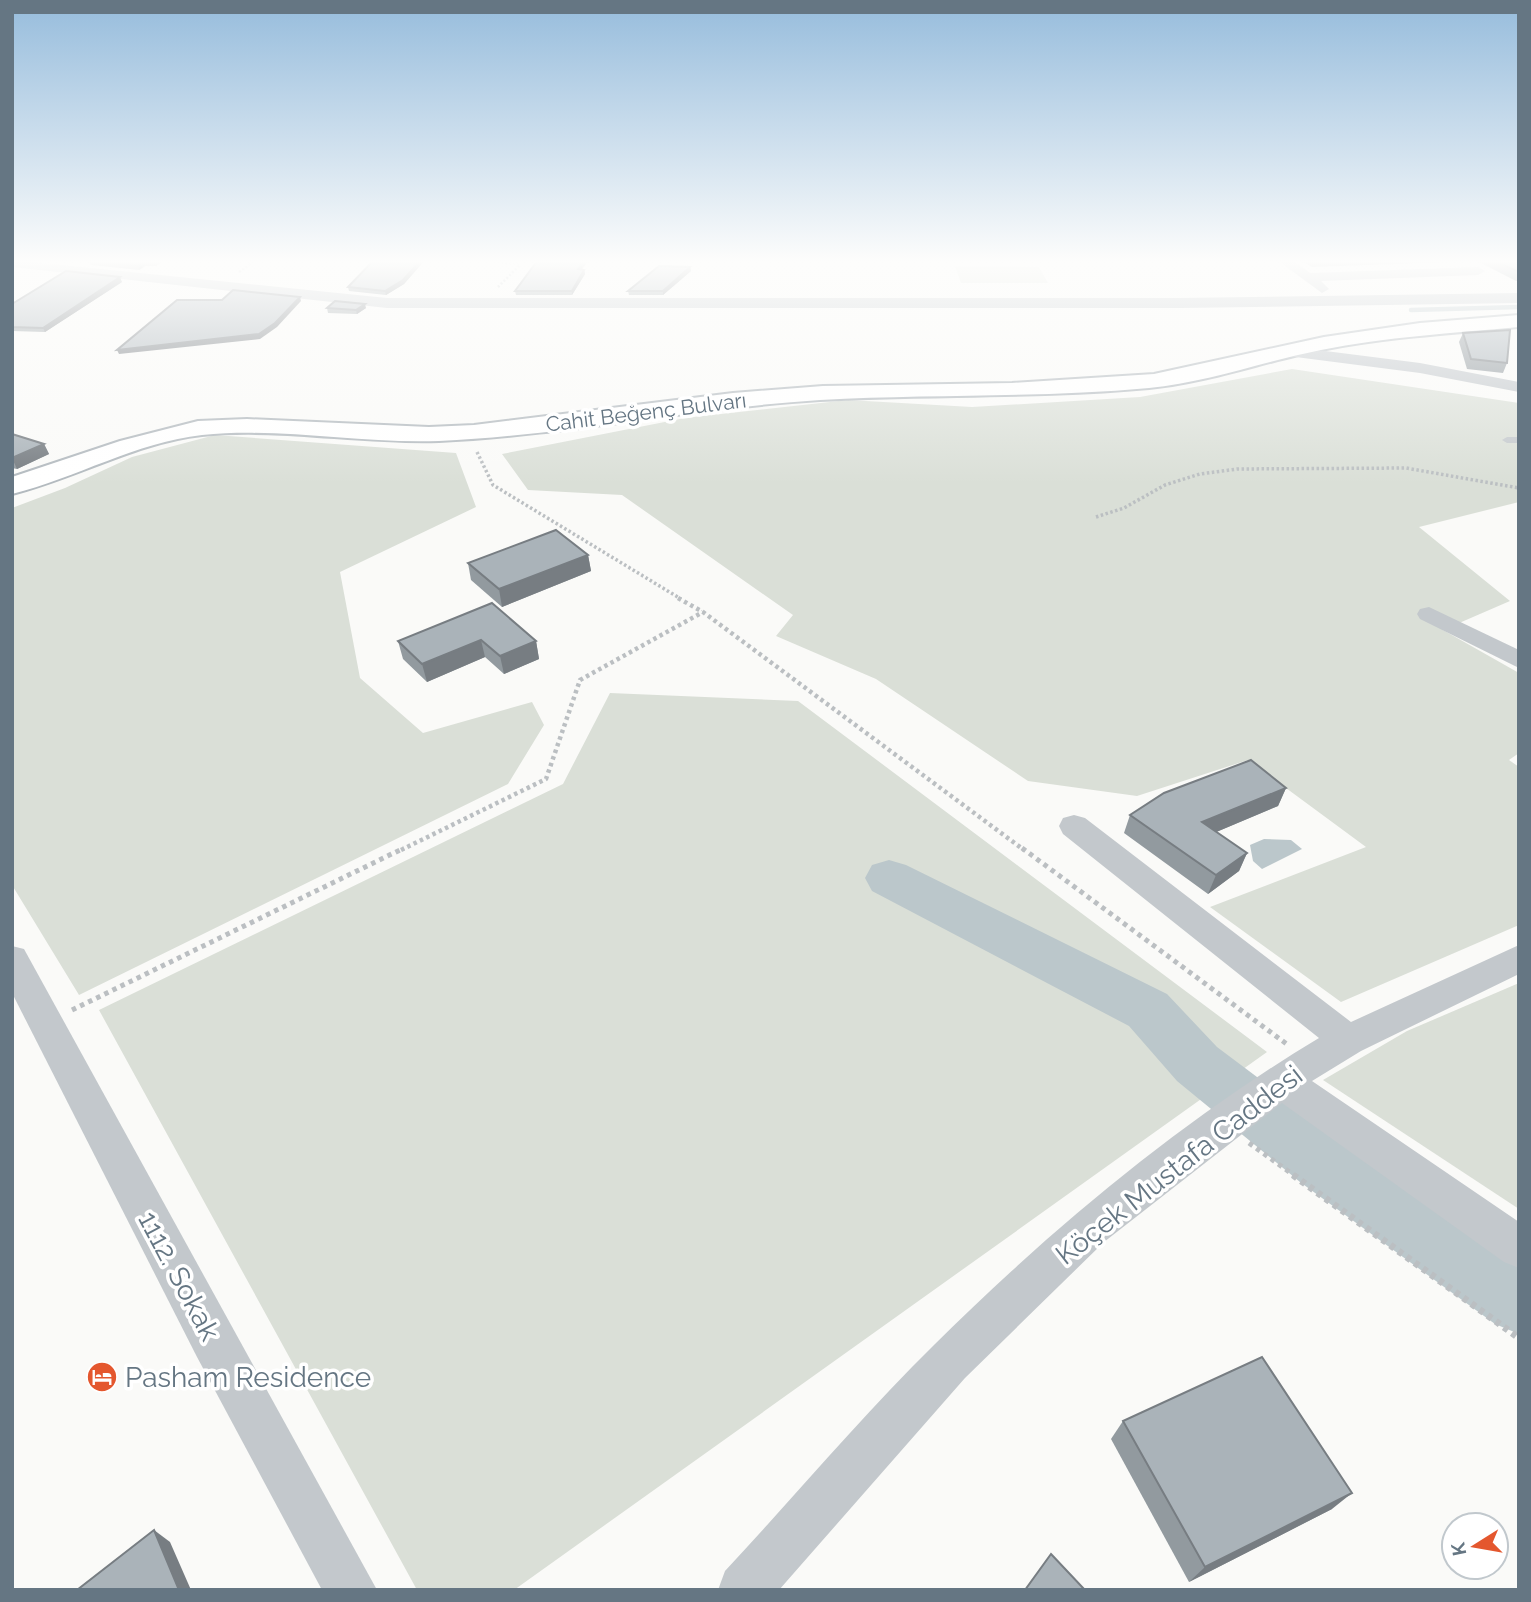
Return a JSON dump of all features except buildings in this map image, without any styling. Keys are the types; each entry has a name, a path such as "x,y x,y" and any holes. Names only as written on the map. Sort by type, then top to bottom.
{"main road":[{"name":"Cahit Beğenç Bulvarı","path":"12,486 129,446 198,428 247,426 429,434 524,427 733,400 823,393 1012,390 1154,381 1286,351 1385,335"},
{"name":"Cahit Beğenç Bulvarı","path":"1286,351 1427,335"}],"street":[{"path":"1286,351 1420,368 1519,387"},
{"path":"1429,614 1519,660"},
{"path":"1074,826 1348,1040"},
{"name":"Köçek Mustafa Caddesi","path":"744,1590 948,1362 1089,1228 1296,1071 1348,1040 1519,958"},
{"name":"1112. Sokak","path":"12,959 213,1341 351,1590"},
{"path":"1296,1071 1519,1248"}],"lane":[{"path":"1507,440 1519,440"}],"path":[{"path":"524,427 475,453 493,485 558,527 703,612 1296,1071"},
{"path":"1096,517 1124,508 1165,485 1200,474 1237,470 1406,468 1519,488"},
{"path":"46,1023 546,779 580,680 703,612"},
{"path":"1223,1124 1519,1338"}],"shaded area":[{"path":"1292,369 1519,403 1519,502 1419,527 1510,601 1443,630 1519,673 1519,753 1509,760 1519,767 1519,925 1341,1002 1210,907 1366,847 1248,760 1137,796 1028,781 876,679 776,636 793,615 622,495 528,490 502,454 685,418 848,400 972,407 1140,397"},
{"path":"215,435 456,453 476,507 340,572 360,678 423,733 532,702 544,725 508,784 79,995 12,885 12,508 65,488 132,457"},
{"path":"610,693 798,701 1267,1052 514,1590 417,1590 99,1010 563,784"},
{"path":"1264,839 1291,840 1302,849 1262,869 1253,861 1250,845"},
{"path":"1519,983 1519,1209 1323,1080 1407,1031"}],"waterway":[{"path":"889,878 1148,1010 1197,1064 1322,1162 1519,1300"}],"place":[{"name":"Pasham Residence","path":"102,1377"}]}
